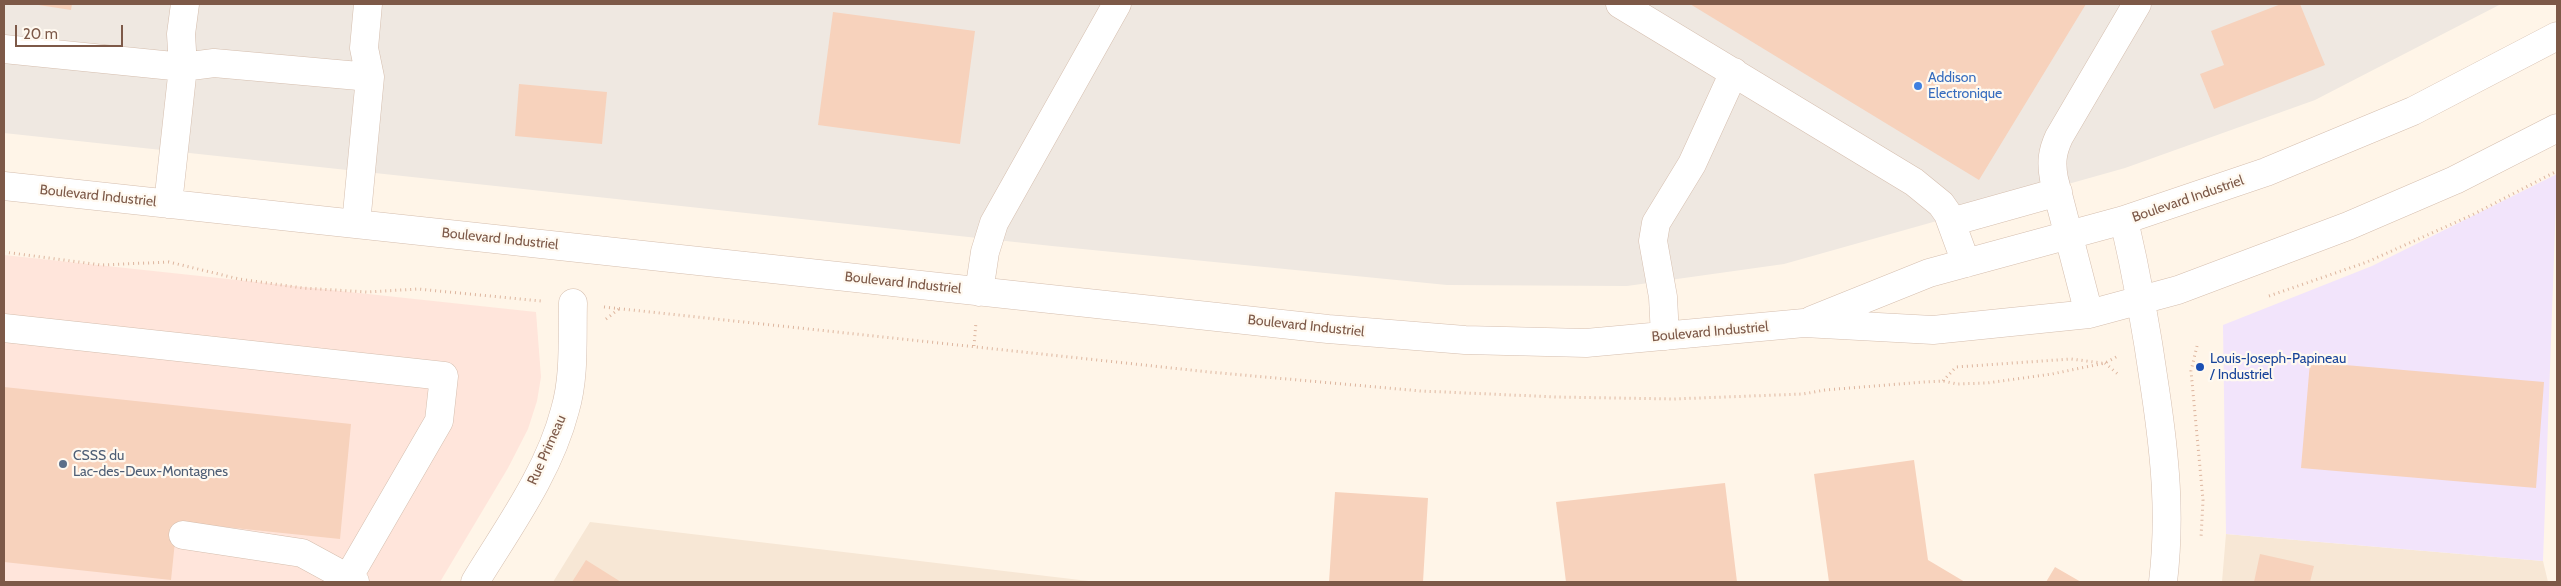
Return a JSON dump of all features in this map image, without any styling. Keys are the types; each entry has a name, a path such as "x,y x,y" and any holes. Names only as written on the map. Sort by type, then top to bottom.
{"street":[{"path":"168,204 183,67 181,34 184,4"},
{"path":"356,224 370,77 364,48 368,4"},
{"path":"979,292 985,252 994,223 1117,4"},
{"path":"1620,4 1914,182 1941,204 1951,222 1966,263"},
{"path":"2089,314 2052,165 2053,151 2058,137 2137,4"},
{"name":"Boulevard Industriel","path":"1804,323 1929,273 2124,220 2258,175 2353,137 2444,96 2557,36"},
{"path":"4,49 183,67 214,63 370,77"},
{"path":"1665,336 1663,297 1653,241 1656,223 1692,164 1734,72"},
{"name":"Boulevard Industriel","path":"4,186 1328,329 1465,340 1586,343 1804,323 1933,330 2089,314 2142,300 2245,266 2391,209 2500,158 2557,128"},
{"path":"1951,222 2058,192"},
{"path":"2124,220 2142,300 2166,474 2169,523 2163,582"},
{"name":"Rue Primeau","path":"475,582 534,483 558,432 566,410 570,378 573,303"},
{"path":"4,328 444,376 439,422 351,580 302,553 183,535"}],"path":[{"path":"2269,296 2367,262 2472,215 2557,171"},
{"path":"4,252 101,265 169,262 239,279 302,288 367,292 418,289 531,300"},
{"path":"620,309 1209,372 1421,391 1672,399 1803,394 1825,390 1943,381 1957,384 1987,383 2052,374 2105,363 2071,359 1956,367 1943,381"}],"shaded area":[{"path":"4,4 2501,4 2315,100 2125,168 1784,264 1627,286 1447,285 1052,246 4,133"},
{"path":"2557,174 2543,561 2226,534 2223,325 2372,266"},
{"path":"4,255 536,312 541,377 537,401 528,429 508,468 440,582 4,582"},
{"path":"590,522 1097,582 553,582"},
{"path":"2226,534 2543,561 2548,582 2222,582"}],"building":[{"path":"32,4 72,4 71,10"},
{"path":"1690,4 2086,4 1979,180"},
{"path":"2281,4 2300,4 2325,65 2214,109 2200,74 2224,65 2211,31"},
{"path":"833,12 975,31 960,144 818,125"},
{"path":"519,84 607,92 602,144 515,136"},
{"path":"2310,362 2544,382 2536,488 2301,468"},
{"path":"4,387 351,424 340,539 177,522 171,580 4,562"},
{"path":"1914,460 1928,560 1965,582 1829,582 1814,474"},
{"path":"1725,483 1737,582 1566,582 1556,502"},
{"path":"1335,492 1428,498 1423,582 1329,582"},
{"path":"2260,554 2314,566 2310,582 2254,582"},
{"path":"586,560 621,582 572,582"},
{"path":"2055,567 2081,582 2046,582"}],"place":[{"name":"Addison Electronique","path":"1918,86"},
{"name":"Louis-Joseph-Papineau / Industriel","path":"2200,367"},
{"name":"CSSS du Lac-des-Deux-Montagnes","path":"63,464"}]}
